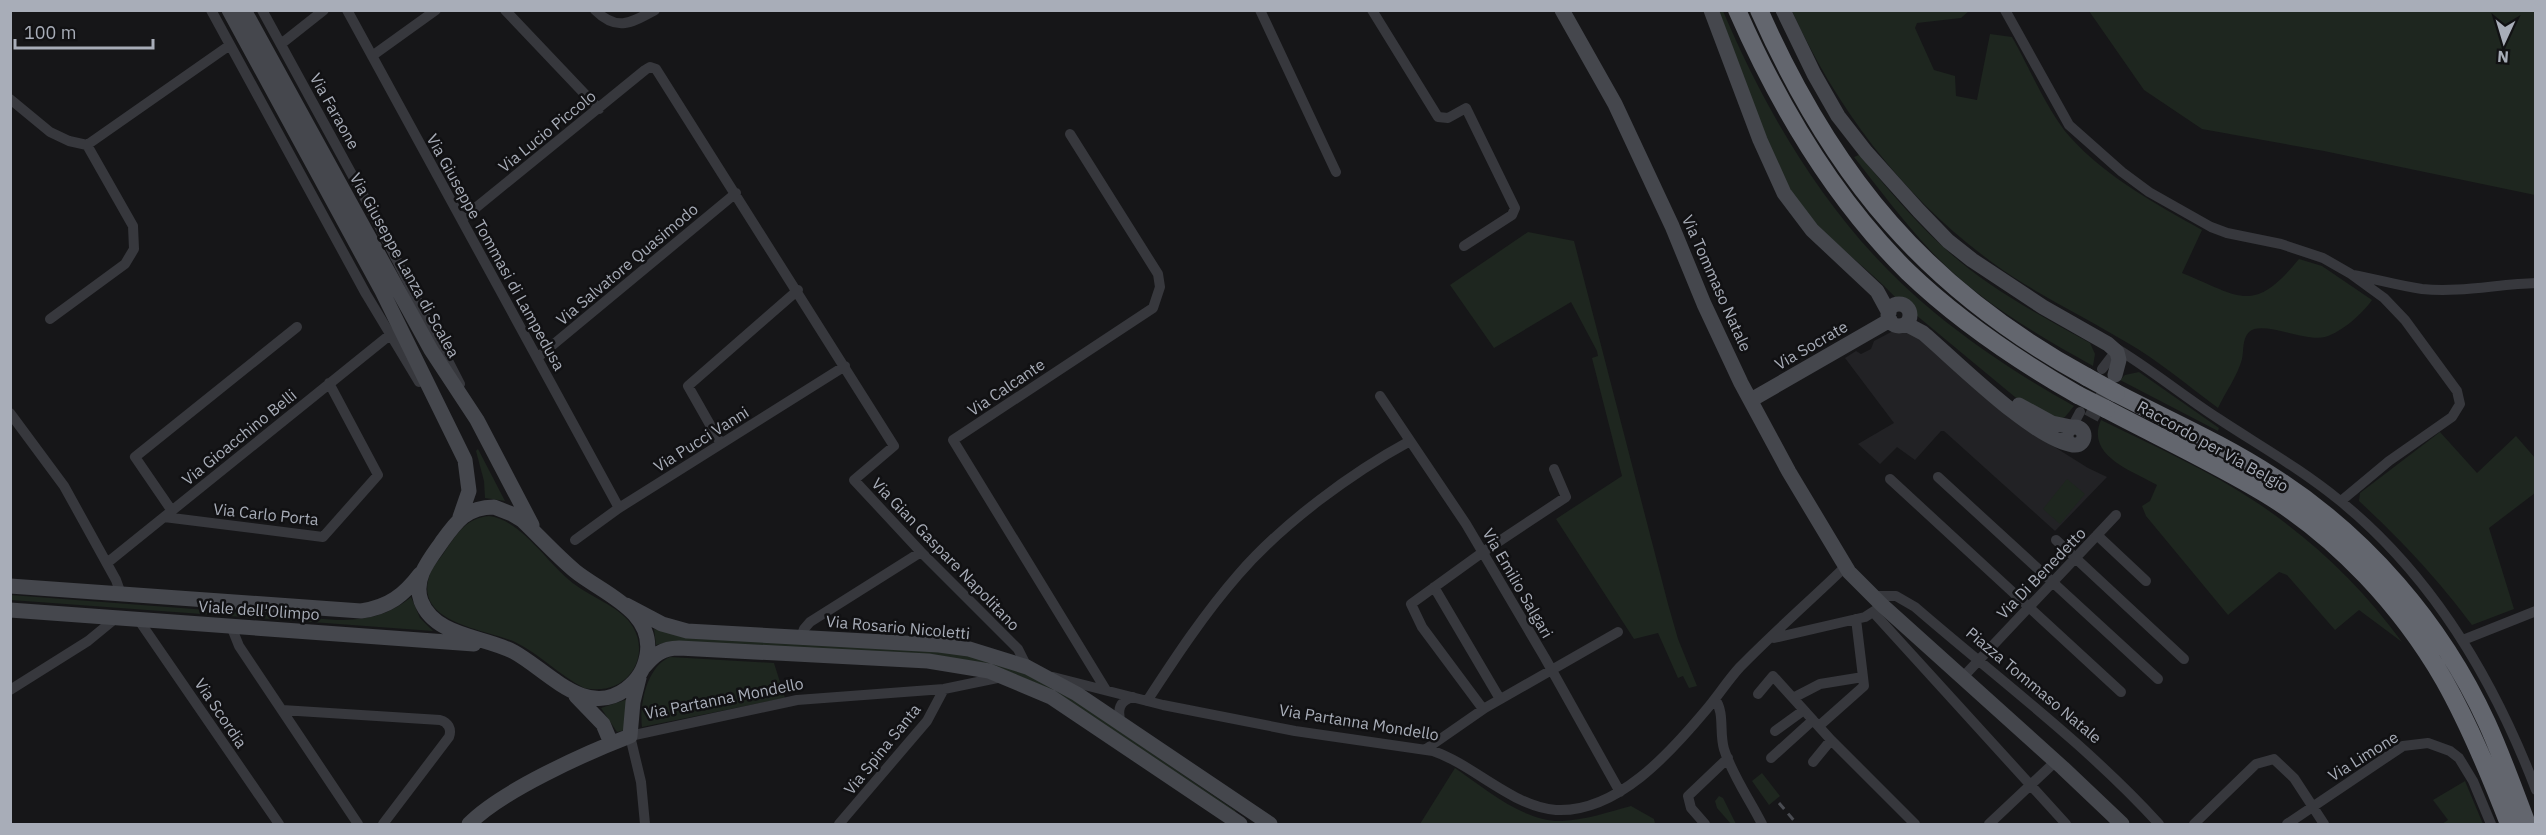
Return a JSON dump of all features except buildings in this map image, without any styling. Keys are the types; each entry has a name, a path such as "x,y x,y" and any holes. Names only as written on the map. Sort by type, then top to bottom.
{"highway":[{"name":"Raccordo per Via Belgio","path":"1737,10 1768,77 1797,129 1845,198 1908,272 1961,317 2089,409 2227,472 2293,512 2362,573 2410,630 2435,665 2476,744 2522,824"},
{"name":"Raccordo per Via Belgio","path":"1759,10 1818,126 1880,211 1945,280 1993,318 2050,356 2105,379 2272,475 2322,511 2364,549 2410,601 2451,657 2487,722 2522,824"},
{"path":"2435,665 2500,825"}],"street":[{"name":"Via Giuseppe Lanza di Scalea","path":"211,10 366,294 449,431"},
{"name":"Via Giuseppe Lanza di Scalea","path":"229,10 382,291 414,353 468,471 469,491 460,517"},
{"name":"Via Giuseppe Lanza di Scalea","path":"244,10 430,350 477,420 538,536"},
{"name":"Via Faraone","path":"262,10 440,340 477,420"},
{"path":"280,44 324,10"},
{"name":"Via Giuseppe Tommasi di Lampedusa","path":"347,10 618,508"},
{"path":"372,56 435,10"},
{"path":"505,10 599,109"},
{"path":"595,10 609,22 618,24 635,21 654,10"},
{"path":"1260,10 1336,172"},
{"path":"1372,10 1438,117 1448,118 1466,108 1515,208 1508,219 1464,246"},
{"name":"Via Tommaso Natale","path":"1562,10 1615,104 1672,226 1708,313 1751,400 1789,472 1846,566"},
{"path":"1711,10 1760,140 1784,193 1812,230 1877,291 1889,317"},
{"path":"1784,10 1814,74 1838,116 1893,183 1948,241 1997,279 2150,370 2221,421 2301,470 2341,501 2414,575 2463,640 2491,686 2535,784"},
{"path":"2005,10 2069,125 2122,172 2149,192 2211,227 2323,258 2353,275 2384,298 2405,320 2457,392 2460,404 2452,417 2389,461 2341,501"},
{"path":"87,145 230,45"},
{"name":"Via Lucio Piccolo","path":"462,219 650,67"},
{"name":"Via Gian Gaspare Napolitano","path":"650,67 659,71 894,446 854,480 921,552 1018,649 1027,667"},
{"path":"10,99 50,132 69,141 87,145 134,226 135,249 125,264 51,319"},
{"name":"Via Calcante","path":"1070,135 1158,274 1160,287 1153,308 953,440 1106,690"},
{"name":"Via Salvatore Quasimodo","path":"537,358 736,193"},
{"path":"2353,275 2424,289 2463,290 2499,284 2535,283"},
{"path":"721,444 688,386 798,290"},
{"path":"1889,317 1893,307 1900,304 1908,309 1908,320 2030,424 2056,441 2073,445 2068,441 2066,435 2076,430 2089,409"},
{"name":"Via Socrate","path":"1751,400 1889,317"},
{"path":"1908,320 1922,322 2018,405 2052,423 2076,430"},
{"path":"168,514 135,457 297,327"},
{"name":"Via Gioacchino Belli","path":"107,563 391,334"},
{"path":"2105,379 2118,365 2119,352"},
{"name":"Via Pucci Vanni","path":"575,540 618,508 845,366"},
{"path":"2105,379 2129,367 2150,370"},
{"name":"Via Carlo Porta","path":"168,514 323,537 378,475 329,383"},
{"name":"Via Emilio Salgari","path":"1380,396 1483,552 1620,792"},
{"path":"10,413 64,486 107,563 121,594"},
{"path":"1147,701 1202,620 1239,574 1265,547 1339,486 1410,441"},
{"path":"1483,709 1422,627 1411,604 1483,552 1566,497 1554,468"},
{"path":"1938,477 2158,679"},
{"path":"1890,478 2121,692"},
{"name":"Via Rosario Nicoletti","path":"460,517 477,509 502,509 522,520 575,571 626,605 662,624 687,631 947,646 992,654 1027,667 1044,674 1121,723 1270,825"},
{"name":"Via Di Benedetto","path":"1963,677 2116,516"},
{"name":"Viale dell'Olimpo","path":"10,586 362,611 383,606 399,598 460,517"},
{"path":"2097,536 2146,581"},
{"path":"2056,540 2184,659"},
{"path":"801,637 810,622 921,552"},
{"path":"425,566 419,581 419,592 424,607 431,617 452,630 505,648 524,658 572,692 597,716 612,743"},
{"path":"1846,566 2066,825"},
{"name":"Via Partanna Mondello","path":"1044,674 1147,701 1306,733 1426,749 1454,759 1516,797 1542,808 1556,810 1582,807 1620,792 1655,764 1706,711 1739,668 1846,566"},
{"path":"1434,587 1500,699"},
{"name":"Piazza Tommaso Natale","path":"1876,604 1896,596 1915,607 2075,742 2130,793 2159,825"},
{"path":"1771,639 1856,619 1876,604"},
{"path":"1876,604 1963,677 2056,761 2122,825"},
{"path":"626,605 636,615 646,638 647,654 633,702 630,736 640,782 645,825"},
{"name":"Viale dell'Olimpo","path":"10,610 505,648"},
{"path":"2463,640 2535,611"},
{"path":"10,690 88,641 116,618"},
{"name":"Via Scordia","path":"138,619 279,825"},
{"path":"1771,758 1864,686 1856,619"},
{"path":"231,626 239,646 358,825"},
{"path":"1426,749 1483,709 1618,632"},
{"name":"Via Rosario Nicoletti","path":"572,692 592,699 610,697 625,690 655,654 670,648 944,662 976,668 1007,677 1051,697 1240,825"},
{"path":"1758,694 1773,676 1831,740 1915,825"},
{"name":"Via Partanna Mondello","path":"470,825 488,809 525,786 630,736 797,700 944,689 1007,677"},
{"path":"1793,698 1820,684 1863,677"},
{"name":"Via Spina Santa","path":"839,825 927,721 944,689"},
{"path":"1121,723 1118,714 1120,707 1123,701 1133,697"},
{"path":"1715,699 1720,709 1720,727 1728,758 1762,825"},
{"path":"282,710 440,720 447,723 450,730 447,740 383,825"},
{"path":"1775,731 1804,710"},
{"path":"1706,711 1715,718 1720,727"},
{"path":"1813,762 1831,740"},
{"name":"Via Limone","path":"2287,825 2403,746 2428,742 2450,751 2459,758 2473,781 2491,825"},
{"path":"1705,825 1691,808 1688,796 1728,758"},
{"path":"2194,825 2256,764 2274,759 2294,778 2324,825"},
{"path":"1989,825 2056,761"},
{"path":"1225,814 1234,818 1239,817 1243,811 1240,803"}],"shaded area":[{"path":"1719,11 1723,11 1763,95 1786,135 1838,213 1900,282 1935,313 2002,362 2074,406 2065,417 2058,420 2021,402 1916,315 1908,304 1897,299 1812,219 1788,186 1776,163"},
{"path":"1792,11 1969,11 1961,18 1917,23 1915,28 1934,70 1955,76 1956,96 1977,100 1990,34 2012,37 2054,116 2070,137 2099,165 2132,189 2202,230 2182,273 2219,289 2245,296 2270,288 2299,259 2322,266 2372,300 2351,322 2325,337 2307,337 2264,328 2249,332 2244,341 2240,365 2218,408 2138,349 2009,274 1961,238 1931,211 1876,150 1852,117 1810,48"},
{"path":"2089,11 2535,11 2535,195 2324,151 2202,129 2144,90"},
{"path":"1859,155 1919,223 1974,273 2011,298 2090,343 2095,354 2093,366 1986,300 1948,268 1920,239 1882,193 1854,157"},
{"path":"1528,232 1574,241 1668,604 1678,639 1697,686 1689,688 1683,676 1678,678 1658,633 1634,639 1556,519 1622,476 1592,358 1598,356 1597,351 1571,302 1494,348 1450,285"},
{"path":"1893,331 1914,332 2037,436 2088,468 2107,477 2055,531 1944,431 1941,431 1915,460 1897,447 1880,464 1858,444 1894,423 1845,358 1856,351 1861,354 1871,349 1874,341"},
{"path":"2139,372 2219,428 2218,431 2120,380 2125,375"},
{"path":"2101,420 2182,459 2259,504 2280,519 2354,584 2402,642 2359,610 2335,630 2287,575 2279,572 2228,615 2146,516 2142,506 2150,501 2157,485 2125,468 2105,453 2098,433"},
{"path":"2440,432 2477,473 2516,436 2535,458 2535,493 2489,528 2514,609 2472,625 2418,560 2359,501 2360,493"},
{"path":"478,449 505,501 485,498 484,481 476,451"},
{"path":"2067,479 2085,494 2060,524 2043,509"},
{"path":"489,516 501,519 513,526 567,578 628,620 636,633 639,651 634,669 625,679 609,688 584,688 515,642 454,622 441,614 431,603 427,590 430,574 435,565 468,523"},
{"path":"11,595 337,620 376,616 394,609 411,597 420,618 433,631 11,600"},
{"path":"654,629 686,637 943,651 979,657 1048,682 1236,811 1234,813 1045,687 1007,671 978,662 935,656 668,642 656,645"},
{"path":"670,657 774,663 785,698 642,727 643,698 650,677 662,662"},
{"path":"628,699 626,730 617,732 601,708"},
{"path":"1455,768 1506,803 1547,820 1571,820 1631,806 1654,819 1655,824 1420,824"},
{"path":"1762,773 1780,796 1769,805 1752,781"},
{"path":"2465,781 2483,824 2442,824 2448,820 2433,800"},
{"path":"1719,796 1723,798 1736,824 1731,824 1717,808 1715,801"}],"tunnel":[{"path":"2091,418 2113,378"}],"railway":[{"path":"1779,803 1797,824"}]}
